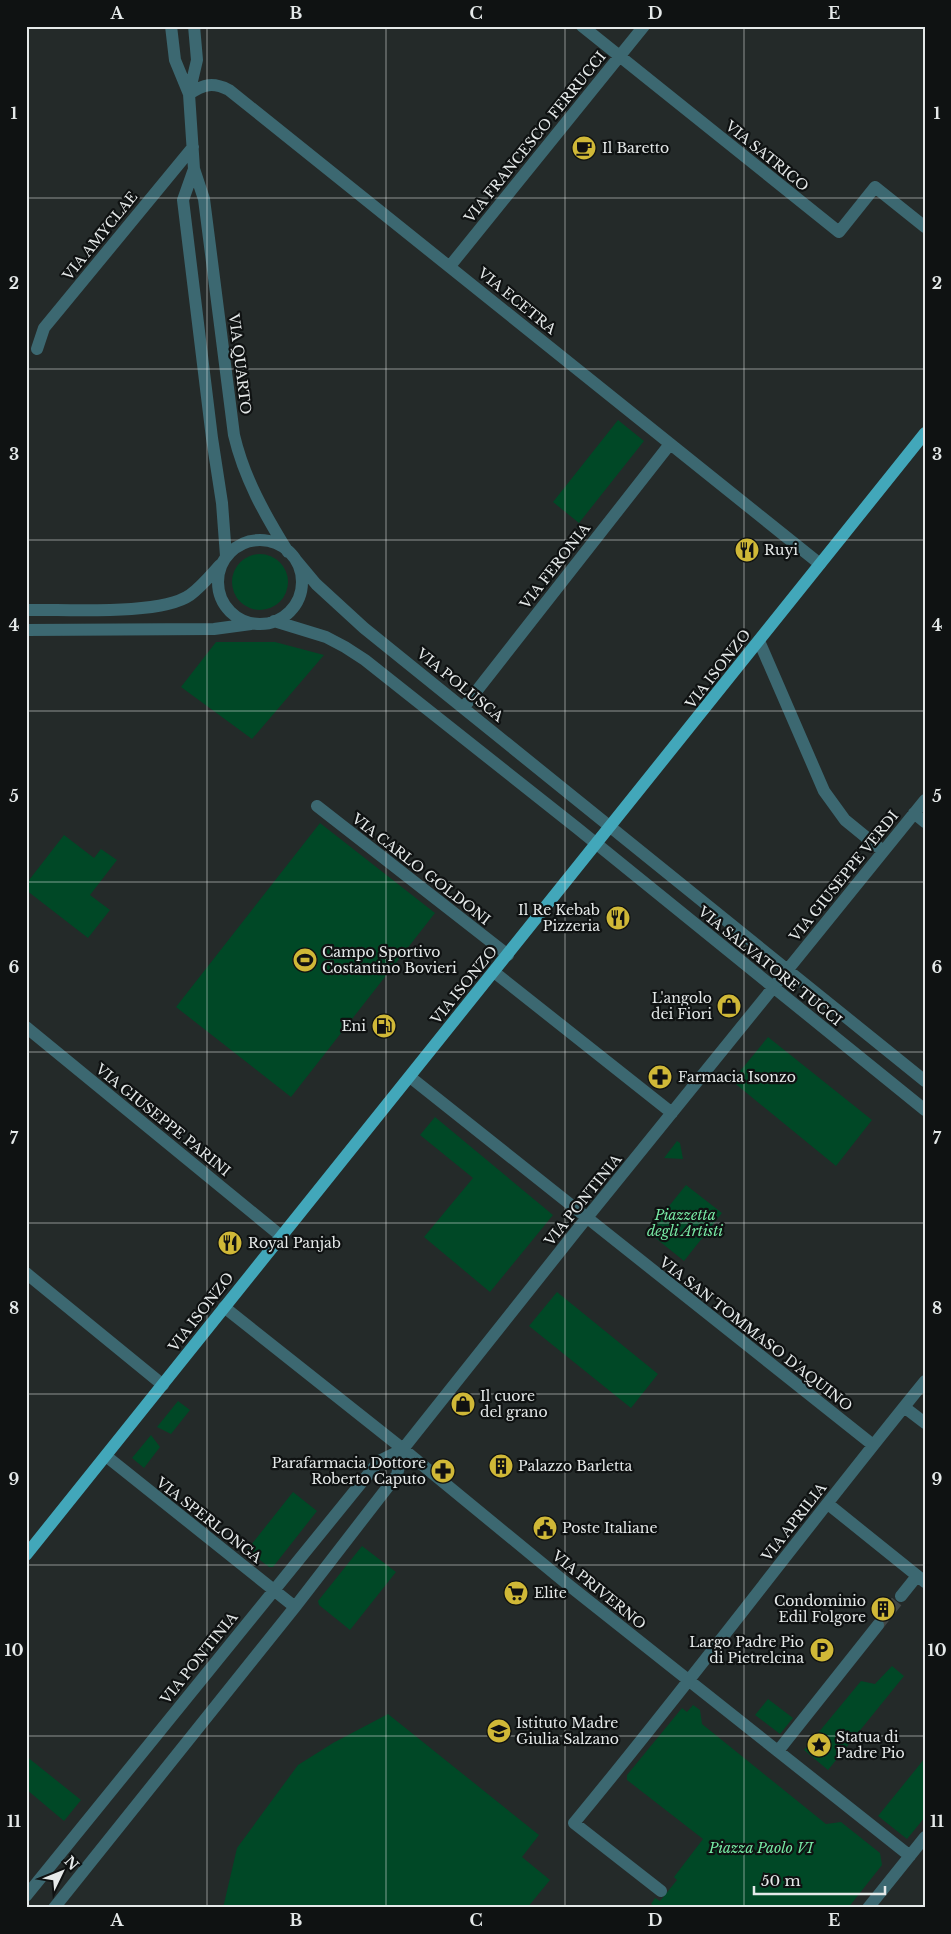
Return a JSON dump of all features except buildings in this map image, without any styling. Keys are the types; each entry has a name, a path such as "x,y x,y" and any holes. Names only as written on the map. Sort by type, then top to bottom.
{"main road":[{"name":"VIA ISONZO","path":"26,1555 925,433"}],"street":[{"name":"VIA QUARTO","path":"172,26 175,60 190,94"},
{"name":"VIA QUARTO","path":"194,26 197,60 190,94 194,169 204,199 230,409 239,456 260,504 292,556"},
{"name":"VIA SATRICO","path":"582,26 839,232 875,187 925,227"},
{"name":"VIA FRANCESCO FERRUCCI","path":"450,266 644,26"},
{"name":"VIA ECETRA","path":"190,94 210,84 230,90 820,564"},
{"name":"VIA AMYCLAE","path":"37,349 44,328 193,147"},
{"name":"VIA QUARTO","path":"194,169 183,200 212,438 222,503 225,559"},
{"name":"VIA FERONIA","path":"464,707 670,444"},
{"path":"26,610 139,608 173,603 190,596 236,546 249,541 263,540 277,543 292,556 300,571 302,584 294,606 285,615 274,621"},
{"name":"VIA POLUSCA","path":"292,556 316,584 364,628 611,827"},
{"path":"225,559 218,574 218,587 222,600 230,611 241,619 254,623"},
{"path":"26,630 214,629 274,621 326,637 357,654 597,844"},
{"path":"759,641 824,791 845,820 883,852"},
{"name":"VIA GIUSEPPE VERDI","path":"788,971 925,800"},
{"name":"VIA CARLO GOLDONI","path":"317,806 508,955"},
{"path":"914,813 925,822"},
{"name":"VIA SALVATORE TUCCI","path":"611,827 925,1081"},
{"name":"VIA SALVATORE TUCCI","path":"597,844 925,1110"},
{"name":"VIA PONTINIA","path":"26,1896 379,1461 403,1449 586,1218 788,971"},
{"path":"494,972 672,1113"},
{"name":"VIA GIUSEPPE PARINI","path":"26,1028 280,1236"},
{"name":"VIA SAN TOMMASO D'AQUINO","path":"410,1077 873,1445"},
{"path":"26,1273 163,1384"},
{"name":"VIA PRIVERNO","path":"224,1307 403,1449 688,1681 910,1856"},
{"name":"VIA APRILIA","path":"688,1681 873,1445 925,1382"},
{"path":"904,1406 925,1423"},
{"name":"VIA PONTINIA","path":"54,1908 295,1608 397,1475 403,1449"},
{"name":"VIA SPERLONGA","path":"106,1456 295,1608"},
{"path":"828,1504 921,1579 901,1596"},
{"path":"778,1752 878,1625"},
{"path":"661,1891 574,1823 688,1681"},
{"path":"868,1908 925,1837"}],"green space":[{"path":"618,420 644,441 579,523 553,502"},
{"path":"260,554 271,556 280,562 286,571 288,582 286,593 280,602 271,608 260,610 249,608 240,602 234,593 232,582 234,571 240,562 249,556"},
{"path":"216,642 275,642 324,655 252,739 181,687"},
{"name":"Campo Sportivo Costantino Bovieri","path":"320,823 435,913 291,1097 176,1007"},
{"path":"64,835 94,858 101,849 117,860 90,895 110,910 88,938 26,890 26,884"},
{"path":"768,1037 872,1120 836,1166 732,1081"},
{"path":"435,1117 553,1215 490,1292 424,1237 473,1178 420,1135"},
{"path":"677,1141 680,1143 683,1159 664,1158"},
{"name":"Piazzetta degli Artisti","path":"686,1185 722,1213 684,1261 648,1232"},
{"path":"557,1292 658,1374 631,1408 529,1326"},
{"path":"178,1401 190,1410 171,1434 157,1427"},
{"path":"151,1435 160,1447 144,1468 132,1458"},
{"path":"293,1492 317,1511 273,1567 269,1567 247,1550"},
{"path":"362,1546 396,1572 350,1630 319,1605 318,1601"},
{"path":"892,1666 904,1676 828,1770 804,1750 861,1681 875,1684"},
{"path":"768,1699 793,1718 780,1734 755,1715"},
{"name":"Piazza Paolo VI","path":"693,1705 700,1710 702,1724 826,1824 841,1822 880,1853 882,1865 848,1908 657,1908 651,1904 655,1898 660,1901 677,1880 674,1877 703,1839 627,1780 627,1775 682,1708 687,1712"},
{"path":"388,1714 539,1835 522,1857 550,1880 527,1908 223,1908 237,1848 298,1765 333,1743"},
{"path":"26,1756 81,1800 64,1821 26,1789"},
{"path":"925,1758 925,1817 907,1839 878,1816"}],"tunnel":[{"path":"878,1625 901,1596"}],"place":[{"name":"Il Baretto","path":"584,148"},
{"name":"Ruyi","path":"747,550"},
{"name":"Il Re Kebab Pizzeria","path":"618,918"},
{"name":"Campo Sportivo Costantino Bovieri","path":"305,960"},
{"name":"L'angolo dei Fiori","path":"729,1006"},
{"name":"Eni","path":"384,1026"},
{"name":"Farmacia Isonzo","path":"660,1077"},
{"name":"Royal Panjab","path":"230,1243"},
{"name":"Il cuore del grano","path":"463,1404"},
{"name":"Palazzo Barletta","path":"501,1466"},
{"name":"Parafarmacia Dottore Roberto Caputo","path":"443,1471"},
{"name":"Poste Italiane","path":"545,1528"},
{"name":"Elite","path":"516,1593"},
{"name":"Condominio Edil Folgore","path":"883,1609"},
{"name":"Largo Padre Pio di Pietrelcina","path":"822,1650"},
{"name":"Istituto Madre Giulia Salzano","path":"499,1731"},
{"name":"Statua di Padre Pio","path":"819,1745"}]}
